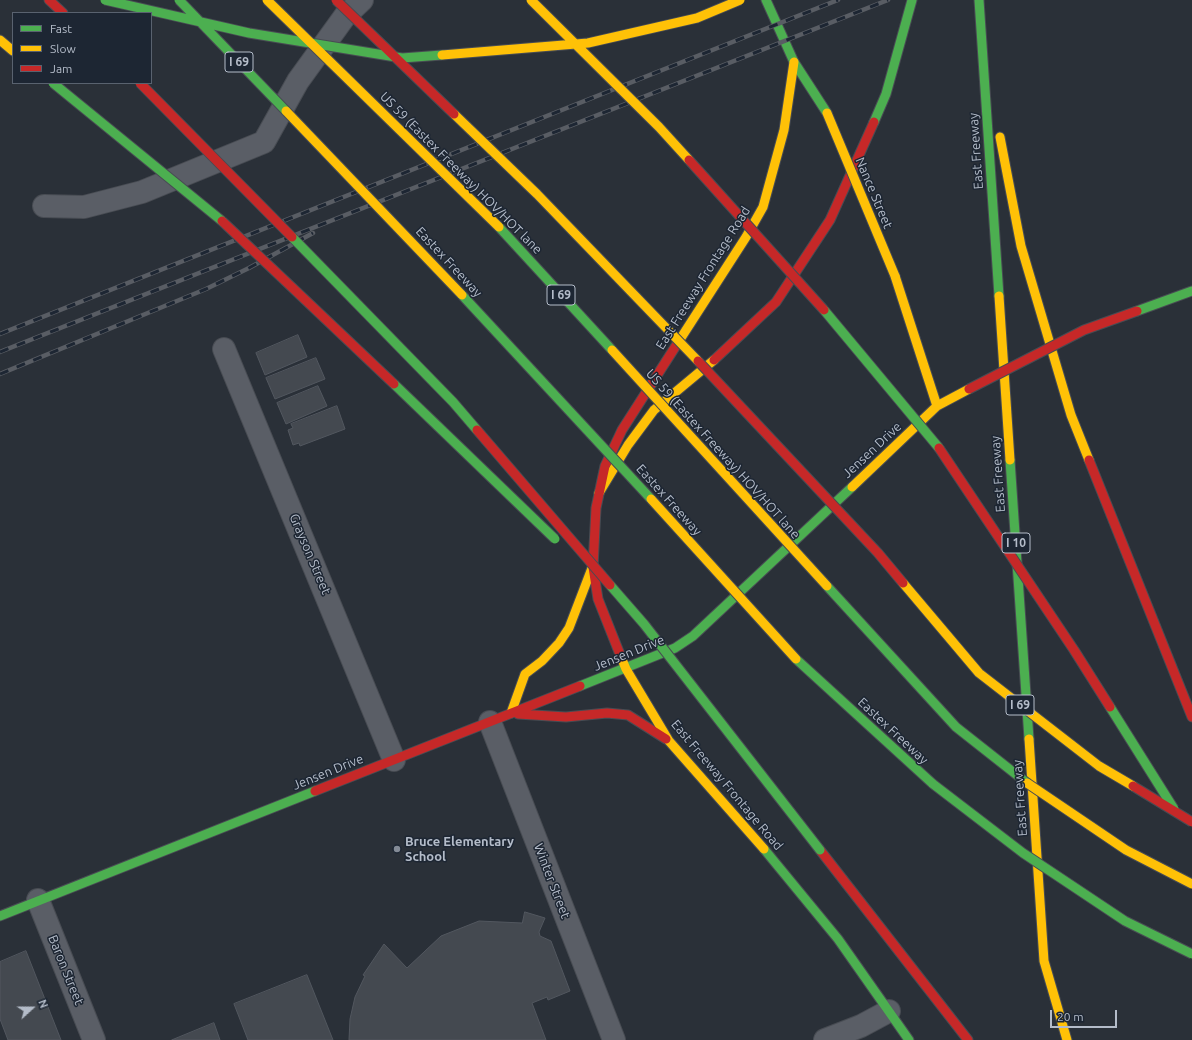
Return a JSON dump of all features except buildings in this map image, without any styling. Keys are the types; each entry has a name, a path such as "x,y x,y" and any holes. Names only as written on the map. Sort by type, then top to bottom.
{"main road":[{"path":"49,0 62,12"},
{"path":"105,0 249,33 402,58 588,43 697,18 740,0"},
{"path":"152,0 187,30"},
{"name":"Eastex Freeway","path":"179,0 300,124 547,386 796,659 925,779 1023,853 1125,920 1192,954"},
{"name":"US 59 (Eastex Freeway) HOV/HOT lane","path":"267,0 495,222 956,727 1038,792 1126,850 1192,884"},
{"name":"I 69","path":"336,0 537,194 655,316 878,553 979,673 1100,766 1190,827"},
{"path":"531,0 659,127 845,334 944,455 1190,827"},
{"name":"Nance Street","path":"766,0 794,62 827,113 895,276 937,406"},
{"path":"599,493 628,445 654,410 729,348 776,302 830,220 886,94 912,0"},
{"name":"East Freeway","path":"979,0 1044,961 1066,1040"},
{"path":"0,40 12,49"},
{"path":"981,44 1021,246 1071,415 1192,717"},
{"path":"223,60 300,124"},
{"name":"East Freeway Frontage Road","path":"794,62 784,130 763,207 746,237 617,439 605,466 596,508 593,567 598,599 626,670 670,741 786,874 838,939 909,1040"},
{"path":"54,84 225,223 564,548"},
{"path":"141,84 453,402 644,624 968,1040"},
{"name":"Jensen Drive","path":"0,916 511,713 626,670 675,648 693,636 937,406 1084,330 1192,291"},
{"path":"575,559 644,624"},
{"path":"593,567 569,628 559,643 542,661 525,674 511,713 566,717 606,713 628,716 670,741"}],"street":[{"path":"44,206 84,207 142,192 264,142 298,81 345,16 362,0"},
{"name":"Grayson Street","path":"224,350 394,760"},
{"name":"Winter Street","path":"490,722 614,1040"},
{"name":"Baron Street","path":"38,900 94,1040"},
{"path":"825,1040 861,1026 889,1011"}],"railway":[{"path":"0,334 838,0"},
{"path":"0,352 888,0"},
{"path":"0,374 206,289 249,268 313,233"}],"traffic: fast":[{"path":"105,0 249,33 402,58 442,55"},
{"path":"179,0 286,111"},
{"path":"766,0 794,62 827,113"},
{"path":"874,122 886,94 912,0"},
{"path":"979,0 999,296"},
{"path":"54,84 222,221"},
{"path":"499,227 612,350"},
{"path":"292,237 453,402 477,430"},
{"path":"1137,311 1192,291"},
{"path":"462,295 651,499"},
{"path":"824,310 939,448"},
{"path":"394,384 555,539"},
{"path":"1010,460 1029,739"},
{"path":"580,686 675,648 693,636 852,487"},
{"path":"610,585 644,624 820,850"},
{"path":"827,586 956,727 1027,783"},
{"path":"796,659 933,784"},
{"path":"1110,707 1174,809"},
{"path":"933,784 1023,853 1125,921 1192,954"},
{"path":"0,916 315,791"},
{"path":"764,849 838,939 909,1040"}],"traffic: slow":[{"path":"267,0 499,227"},
{"path":"531,0 659,127 689,160"},
{"path":"442,55 588,43 697,18 740,0"},
{"path":"0,40 12,50"},
{"path":"679,341 746,237 763,207 784,130 794,62"},
{"path":"286,111 462,295"},
{"path":"827,113 895,276"},
{"path":"454,114 537,194 698,361"},
{"path":"1000,137 1021,246 1071,415 1089,460"},
{"path":"895,276 937,406"},
{"path":"999,296 1010,460"},
{"path":"612,350 827,586"},
{"path":"599,493 628,445 654,410 714,360"},
{"path":"852,487 937,406 969,389"},
{"path":"651,499 796,659"},
{"path":"511,713 525,674 542,661 559,643 569,628 592,568"},
{"path":"903,583 979,673 1099,766 1133,786"},
{"path":"621,657 626,669 669,741 764,849"},
{"path":"1029,739 1044,961 1067,1040"},
{"path":"1027,783 1126,850 1192,884"}],"traffic: jam":[{"path":"49,0 62,12"},
{"path":"336,0 454,114"},
{"path":"141,84 292,237"},
{"path":"714,360 776,302 830,220 874,122"},
{"path":"689,160 824,310"},
{"path":"222,221 394,384"},
{"path":"969,389 1084,330 1137,311"},
{"path":"621,657 598,599 593,567 596,508 605,466 622,430 679,341"},
{"path":"698,361 878,553 903,583"},
{"path":"477,430 610,585"},
{"path":"939,448 1074,650 1110,707"},
{"path":"1089,460 1192,717"},
{"path":"315,791 580,686"},
{"path":"518,714 566,717 607,713 628,715 666,739"},
{"path":"1133,786 1192,822"},
{"path":"820,850 968,1040"}],"place":[{"name":"Bruce Elementary School","path":"397,849"}]}
